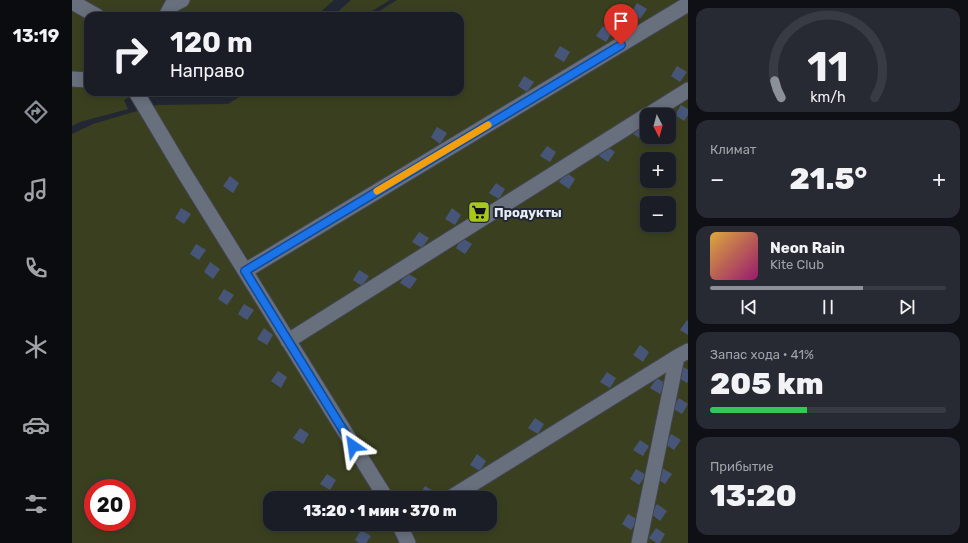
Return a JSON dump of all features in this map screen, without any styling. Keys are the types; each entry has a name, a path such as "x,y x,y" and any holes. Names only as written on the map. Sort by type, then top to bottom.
{"lane":[{"path":"168,12 172,5 182,0"},
{"path":"72,2 90,12"},
{"path":"245,271 688,4"},
{"path":"72,78 84,80"},
{"path":"658,108 688,90"},
{"path":"138,96 183,171 382,491"},
{"path":"288,341 640,119"},
{"path":"461,491 683,354"},
{"path":"639,543 683,354"},
{"path":"404,531 408,543"}],"green space":[{"path":"72,0 334,0 320,12 84,12 84,96 132,96 124,100 128,109 80,122 72,126"},
{"path":"351,0 390,0 370,12 338,12"},
{"path":"397,0 688,0 688,543 72,543 72,134 93,124 157,105 228,104 241,96 464,96 464,12 378,12"}],"building":[{"path":"637,3 647,9 640,19 631,13"},
{"path":"603,26 612,32 606,42 596,36"},
{"path":"560,46 570,52 564,62 554,56"},
{"path":"677,66 687,72 680,82 671,76"},
{"path":"524,76 534,82 527,92 518,86"},
{"path":"681,105 688,109 688,115 684,121 676,116"},
{"path":"640,124 640,138 633,134"},
{"path":"437,127 447,133 440,144 431,137"},
{"path":"547,146 556,152 550,162 540,156"},
{"path":"606,146 615,152 608,162 599,156"},
{"path":"566,172 575,179 569,189 559,182"},
{"path":"230,176 239,183 233,193 223,186"},
{"path":"496,183 505,189 499,199 489,193"},
{"path":"181,208 191,214 184,224 175,218"},
{"path":"452,208 461,215 455,225 445,219"},
{"path":"419,232 429,238 422,248 412,242"},
{"path":"462,238 472,244 465,254 456,248"},
{"path":"196,244 206,250 199,260 190,254"},
{"path":"210,262 220,269 213,279 204,272"},
{"path":"359,270 369,276 362,286 353,280"},
{"path":"407,273 417,279 410,289 400,283"},
{"path":"224,289 234,295 227,305 218,299"},
{"path":"244,304 254,310 247,320 238,314"},
{"path":"687,320 688,321 688,335 680,330"},
{"path":"264,328 273,335 267,345 257,339"},
{"path":"640,345 649,352 643,362 633,355"},
{"path":"684,367 688,370 687,383 677,377"},
{"path":"278,371 287,377 281,388 271,381"},
{"path":"607,372 616,378 610,388 600,382"},
{"path":"657,378 666,384 660,394 650,388"},
{"path":"679,398 688,404 682,414 672,408"},
{"path":"535,418 544,424 538,434 528,428"},
{"path":"300,428 309,434 303,444 293,438"},
{"path":"671,434 681,440 674,450 665,444"},
{"path":"640,440 649,446 643,456 633,450"},
{"path":"477,454 486,461 480,471 470,465"},
{"path":"662,468 672,474 665,484 656,478"},
{"path":"636,469 646,475 639,485 630,479"},
{"path":"327,474 336,480 330,490 320,484"},
{"path":"425,486 433,491 422,491"},
{"path":"657,504 667,511 660,521 651,514"},
{"path":"628,514 638,520 631,530 622,524"},
{"path":"656,528 665,534 660,543 657,543 649,538"},
{"path":"360,531 371,536 366,543 359,543 355,540"}],"slow traffic":[{"path":"377,191 488,125"}],"place":[{"name":"Продукты","path":"479,212"}],"route":[{"path":"353,446 245,271 621,45"}]}
